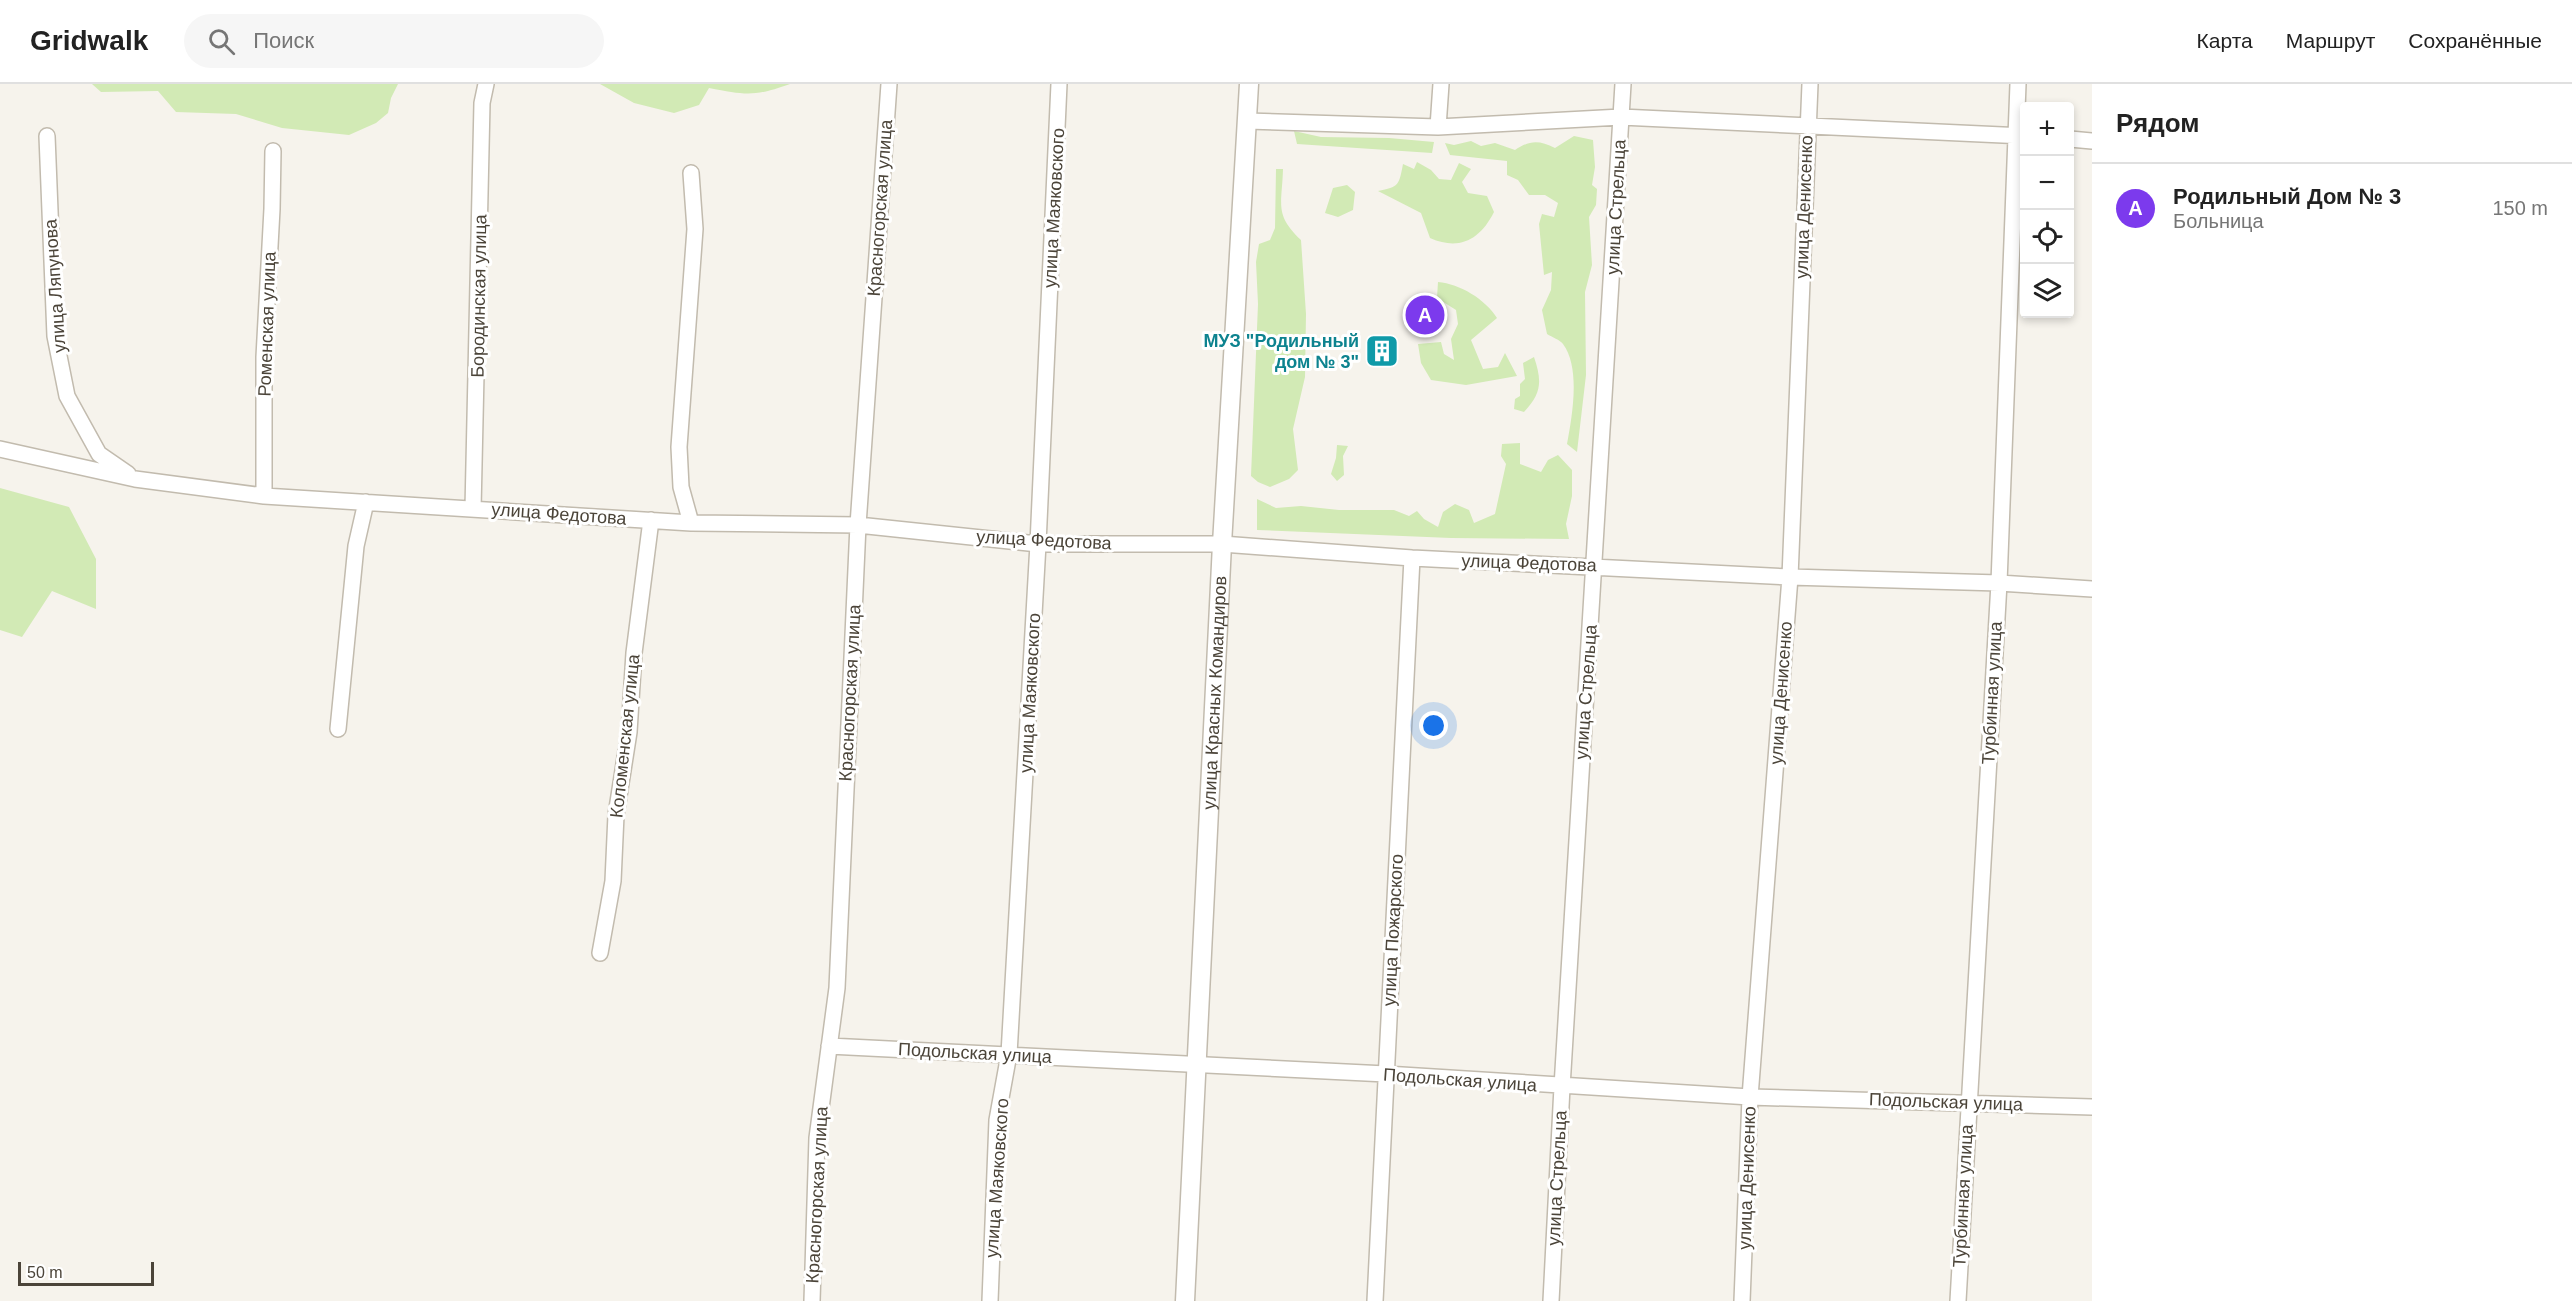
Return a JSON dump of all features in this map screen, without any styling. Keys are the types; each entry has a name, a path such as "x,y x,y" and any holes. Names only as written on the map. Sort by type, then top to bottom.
{"street":[{"name":"Бородинская улица","path":"473,509 482,103 486,84"},
{"name":"Красногорская улица","path":"812,1301 817,1138 837,988 858,525 889,84"},
{"name":"улица Маяковского","path":"990,1301 997,1120 1009,1054 1038,544 1059,84"},
{"name":"улица Красных Командиров","path":"1185,1301 1222,544 1249,84"},
{"path":"1438,127 1441,84"},
{"name":"улица Стрельца","path":"1551,1301 1623,84"},
{"name":"улица Денисенко","path":"1742,1301 1750,1097 1790,578 1810,84"},
{"name":"Турбинная улица","path":"2018,84 2020,119"},
{"path":"1247,121 1438,127 1621,117 2020,136"},
{"name":"улица Ляпунова","path":"47,136 55,336 67,396 99,454 135,479"},
{"path":"2074,139 2092,141"},
{"name":"Роменская улица","path":"264,496 264,357 273,152"},
{"name":"Турбинная улица","path":"1958,1301 1967,1103 1999,583 2020,156"},
{"path":"691,173 695,229 679,447 681,487 691,523"},
{"name":"улица Федотова","path":"0,449 135,479 264,496 691,523 858,525 1038,544 1222,544 1412,558 1790,578 1999,583 2092,589"},
{"path":"338,729 356,546 366,502"},
{"name":"Коломенская улица","path":"600,952 613,881 616,814 629,732 634,653 651,520"},
{"name":"улица Пожарского","path":"1375,1301 1412,558"},
{"name":"Подольская улица","path":"829,1046 1386,1074 1562,1087 1750,1097 2092,1107"}],"green space":[{"path":"92,84 398,84 391,98 388,113 376,123 349,135 282,128 236,114 176,112 158,91 101,92"},
{"path":"600,84 790,84 750,94 709,88 699,105 674,113 634,103"},
{"path":"1294,131 1321,137 1389,138 1434,142 1432,153 1297,144"},
{"path":"1574,136 1593,140 1595,167 1592,185 1597,189 1596,205 1589,217 1592,265 1585,292 1586,375 1577,452 1567,444 1574,393 1572,366 1563,344 1547,334 1542,310 1551,290 1552,272 1544,275 1539,224 1542,214 1554,217 1558,203 1545,195 1529,195 1518,180 1507,175 1507,161 1450,155 1445,143 1454,145 1471,141 1481,146 1495,143 1515,150 1525,144 1535,142 1555,148"},
{"path":"1417,162 1431,170 1439,179 1451,180 1459,163 1471,169 1462,182 1468,193 1487,196 1494,212 1482,230 1468,240 1459,243 1441,242 1430,238 1421,213 1378,191 1397,184 1403,164 1414,169"},
{"path":"1276,169 1283,169 1281,200 1283,216 1301,240 1306,314 1305,377 1293,429 1298,470 1289,479 1270,487 1251,476 1258,304 1256,262 1259,244 1270,240 1275,228"},
{"path":"1347,185 1355,192 1353,210 1338,217 1325,213 1333,188"},
{"path":"1438,282 1463,289 1492,311 1497,318 1471,340 1483,369 1498,367 1505,353 1517,376 1466,385 1431,380 1421,363 1418,344 1441,342 1444,354 1454,360 1451,339 1458,324 1456,310 1437,298"},
{"path":"1534,357 1539,386 1534,399 1524,412 1514,409 1515,399 1520,396 1520,384 1525,379 1523,363"},
{"path":"1520,443 1520,464 1541,472 1548,460 1558,455 1572,470 1572,496 1566,524 1569,539 1451,538 1257,530 1257,499 1276,508 1301,506 1339,510 1394,510 1409,516 1417,511 1424,519 1438,527 1443,512 1455,504 1469,510 1474,523 1495,514 1506,464 1501,456 1502,444"},
{"path":"1337,445 1348,446 1343,456 1344,475 1337,481 1331,474"},
{"path":"0,488 69,507 96,559 96,609 52,591 22,637 0,630"}],"place":[{"name":"Родильный Дом № 3","path":"1425,315"},
{"name":"МУЗ \"Родильный дом № 3\"","path":"1382,351"}]}
